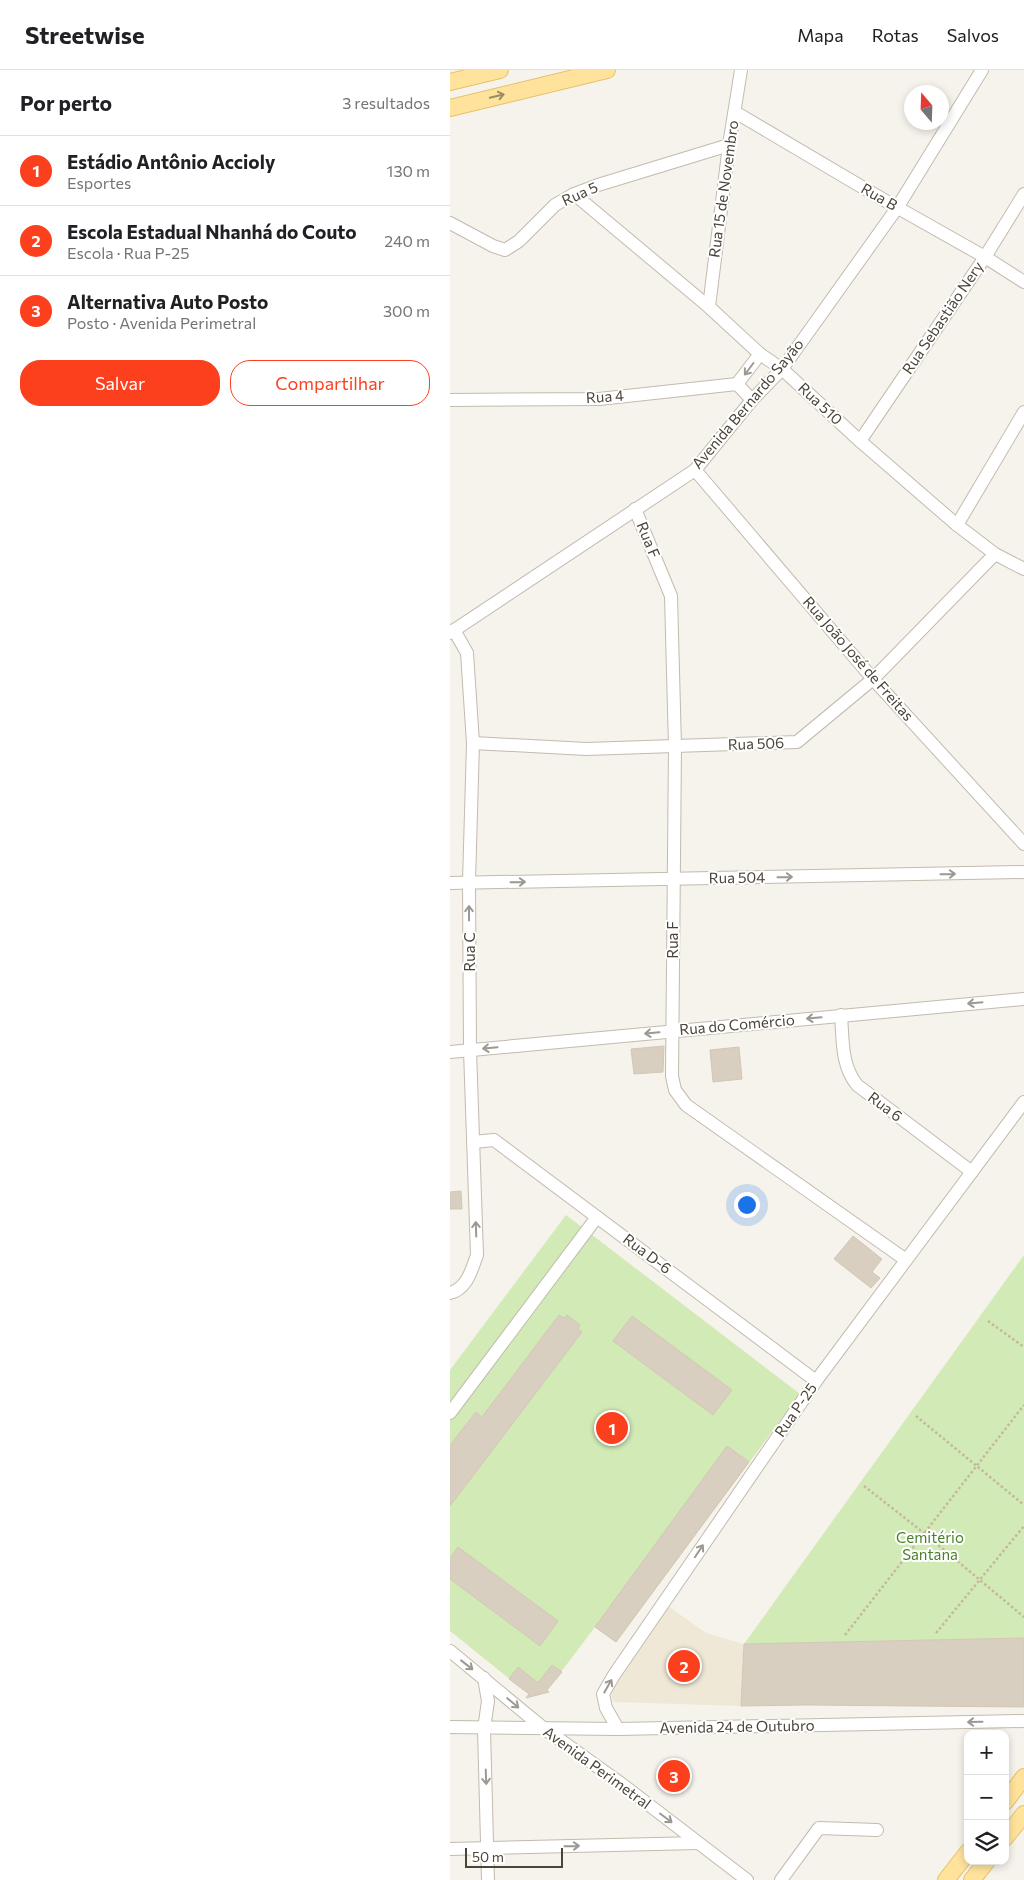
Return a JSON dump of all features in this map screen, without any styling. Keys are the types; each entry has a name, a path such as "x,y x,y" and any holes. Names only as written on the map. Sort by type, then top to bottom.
{"main road":[{"path":"450,82 500,70"},
{"path":"450,108 607,70"},
{"path":"1009,1797 1024,1777"},
{"path":"1009,1833 1024,1814"},
{"path":"946,1880 964,1857"},
{"path":"972,1880 984,1865"}],"street":[{"name":"Rua 15 de Novembro","path":"709,307 729,145 741,70"},
{"name":"Avenida Bernardo Sayão","path":"452,631 695,470 752,400 782,369 898,208 982,70"},
{"name":"Rua B","path":"735,112 898,208 985,256 1024,282"},
{"name":"Rua 5","path":"450,222 492,246 505,250 519,241 555,205 574,194 729,145"},
{"name":"Rua 510","path":"574,194 709,307 760,354 782,369 860,441 957,525 995,554 1024,569"},
{"name":"Rua Sebastião Nery","path":"860,441 985,256 1024,194"},
{"path":"752,400 737,384 760,354"},
{"name":"Rua 4","path":"450,400 599,398 737,384"},
{"path":"957,525 1024,412"},
{"name":"Rua João José de Freitas","path":"695,470 873,679 1024,844"},
{"name":"Rua F","path":"635,509 671,596 674,747 672,1076 675,1090 686,1105 906,1260"},
{"name":"Rua 506","path":"472,743 586,749 797,742 873,679 995,554"},
{"name":"Rua C","path":"450,1293 454,1292 470,1277 477,1255 470,1050 469,882 472,743 467,653 452,631"},
{"name":"Rua 504","path":"450,883 1024,872"},
{"name":"Rua do Comércio","path":"450,1052 1024,999"},
{"name":"Rua 6","path":"841,1015 844,1060 848,1074 857,1085 972,1172"},
{"name":"Rua P-25","path":"618,1729 606,1708 603,1694 614,1675 816,1380 1024,1102"},
{"name":"Rua D-6","path":"473,1142 494,1140 816,1380"},
{"path":"450,1413 597,1217"},
{"name":"Avenida Perimetral","path":"450,1651 542,1727 623,1785 747,1880"},
{"path":"484,1678 488,1701 484,1728 488,1880"},
{"name":"Avenida 24 de Outubro","path":"450,1727 618,1729 1024,1721"},
{"path":"781,1880 819,1828 877,1830"},
{"path":"450,1849 698,1843"}],"path":[{"path":"988,1321 1024,1347"},
{"path":"844,1635 1024,1405"},
{"path":"916,1416 1024,1505"},
{"path":"864,1486 924,1533 1024,1617"},
{"path":"936,1632 1024,1526"}],"shaded area":[{"path":"668,1606 706,1633 744,1644 741,1706 613,1702 610,1688"}],"green space":[{"path":"566,1215 800,1394 616,1642 595,1627 545,1693 531,1696 450,1631 450,1370"},
{"name":"Cemitério Santana","path":"1024,1255 1024,1638 744,1644"}],"building":[{"path":"664,1046 663,1072 634,1074 631,1049"},
{"path":"739,1047 742,1079 713,1082 710,1050"},
{"path":"461,1191 462,1209 450,1209 450,1192"},
{"path":"853,1236 882,1259 872,1272 880,1278 871,1288 834,1259"},
{"path":"559,1315 564,1318 567,1315 580,1325 578,1329 582,1332 450,1506 450,1445 476,1412 482,1417"},
{"path":"632,1316 732,1390 713,1415 613,1341"},
{"path":"727,1446 749,1462 616,1642 595,1627"},
{"path":"458,1547 558,1621 540,1646 450,1579 450,1558"},
{"path":"1024,1638 1024,1707 741,1706 744,1644"},
{"path":"552,1665 562,1672 547,1690 549,1692 526,1698 529,1694 509,1679 518,1667 538,1683"}],"place":[{"name":"Estádio Antônio Accioly","path":"612,1428"},
{"name":"Escola Estadual Nhanhá do Couto","path":"684,1666"},
{"name":"Alternativa Auto Posto","path":"674,1776"}]}
